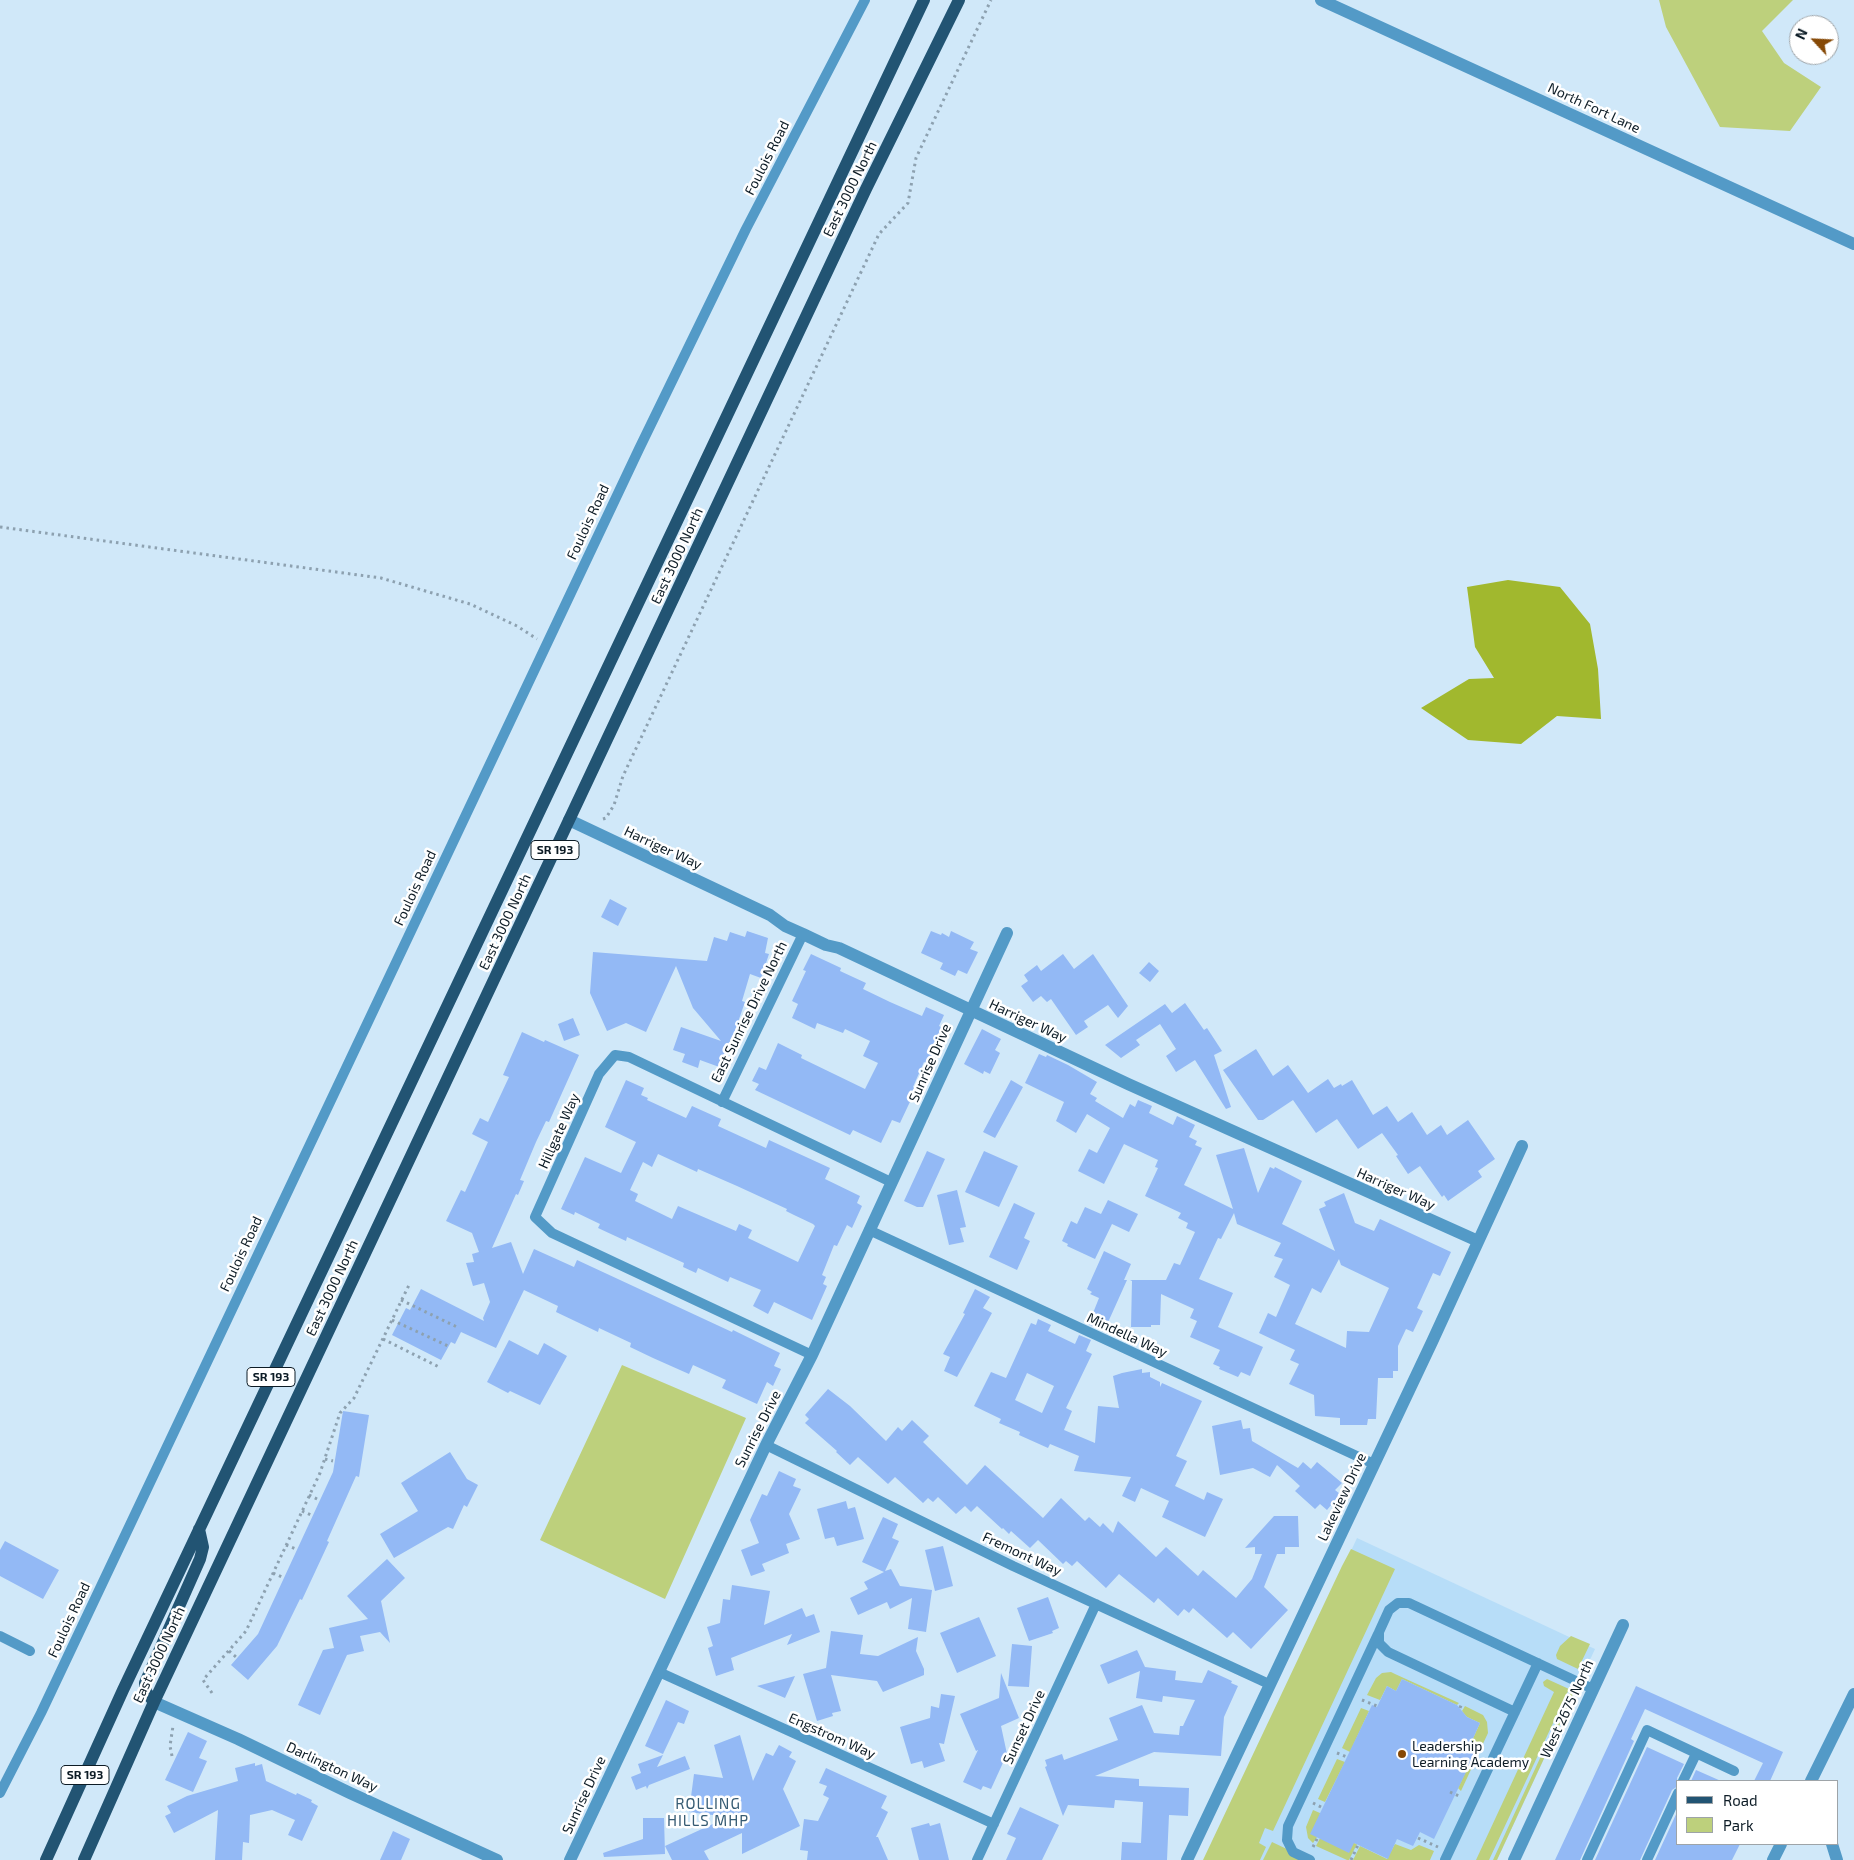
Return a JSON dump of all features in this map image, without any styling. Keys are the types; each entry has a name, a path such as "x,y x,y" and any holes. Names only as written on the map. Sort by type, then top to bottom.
{"main road":[{"name":"East 3000 North","path":"46,1860 123,1690 924,0"},
{"name":"East 3000 North","path":"84,1860 154,1702 866,190 959,0"},
{"path":"154,1702 146,1692 145,1684 200,1560 203,1547 199,1529"}],"street":[{"name":"North Fort Lane","path":"1321,0 1854,244"},
{"name":"Harriger Way","path":"569,820 770,915 785,926 839,948 1231,1131 1478,1242"},
{"path":"970,1010 1007,933"},
{"name":"Sunrise Drive","path":"570,1860 766,1445 812,1355 927,1108 970,1010"},
{"name":"Lakeview Drive","path":"1187,1860 1522,1146"},
{"name":"West 2675 North","path":"1514,1860 1623,1625"},
{"path":"1811,1780 1854,1694"},
{"name":"Darlington Way","path":"154,1702 238,1739 350,1793 497,1860"},
{"path":"1773,1860 1780,1845"},
{"path":"1832,1845 1837,1860"}],"lane":[{"name":"Foulois Road","path":"0,1792 40,1713 720,280 865,0"},
{"name":"East Sunrise Drive North","path":"722,1102 803,934"},
{"name":"Hillgate Way","path":"812,1355 552,1233 536,1218 599,1074 615,1055 629,1057 891,1182"},
{"name":"Mindella Way","path":"869,1230 1374,1464"},
{"name":"Fremont Way","path":"766,1445 1096,1604 1269,1684"},
{"path":"1310,1860 1293,1852 1287,1840 1288,1826 1389,1610 1398,1603 1409,1603 1593,1688"},
{"name":"Sunset Drive","path":"977,1860 1096,1604"},
{"path":"1379,1632 1380,1643 1388,1652 1515,1712"},
{"path":"0,1636 30,1651"},
{"path":"1446,1860 1538,1663"},
{"name":"Engstrom Way","path":"659,1672 994,1824"},
{"path":"1587,1860 1647,1730 1734,1771"},
{"path":"1683,1780 1696,1754"},
{"path":"1647,1860 1676,1797"}],"path":[{"path":"600,820 606,818 614,805 623,776 879,234 908,203 916,158 991,0"},
{"path":"0,526 381,578 470,604 516,626 546,644"},
{"path":"212,1693 203,1680 246,1631 325,1458 340,1413 354,1398 409,1284"},
{"path":"402,1300 457,1327"},
{"path":"392,1320 448,1346"},
{"path":"383,1340 439,1367"},
{"path":"325,1458 333,1460"},
{"path":"309,1495 319,1500"},
{"path":"302,1511 311,1516"},
{"path":"286,1545 296,1549"},
{"path":"273,1573 282,1577"},
{"path":"229,1651 236,1657"},
{"path":"1362,1699 1378,1706"},
{"path":"1460,1708 1462,1703"},
{"path":"172,1726 170,1746 172,1756"},
{"path":"1336,1752 1347,1757"},
{"path":"1450,1792 1462,1797"},
{"path":"1313,1803 1323,1808"},
{"path":"1313,1848 1318,1837"},
{"path":"1418,1838 1438,1847"},
{"path":"1351,1860 1358,1845"}],"shaded area":[{"name":"Leadership Learning Academy","path":"1357,1538 1595,1649 1497,1860 1208,1860"}],"green space":[{"path":"1659,0 1793,0 1762,31 1784,63 1821,87 1790,131 1720,127 1666,27"},
{"path":"1508,580 1560,587 1590,624 1598,669 1601,719 1557,716 1521,744 1468,740 1421,708 1469,679 1494,678 1475,647 1467,587"},
{"path":"622,1365 746,1418 665,1599 540,1540"},
{"path":"1351,1549 1395,1569 1273,1831 1265,1828 1259,1843 1266,1847 1260,1860 1203,1860 1342,1566"},
{"path":"1571,1636 1590,1644 1578,1669 1557,1659 1556,1655 1560,1646"},
{"path":"1391,1672 1459,1703 1457,1705 1402,1679 1396,1691 1387,1686 1380,1700 1367,1695 1376,1678 1382,1673"},
{"path":"1547,1679 1569,1689 1489,1860 1476,1860 1554,1692 1544,1686 1543,1682"},
{"path":"1571,1691 1573,1696 1497,1860 1493,1860"},
{"path":"1465,1706 1483,1715 1487,1722 1488,1733 1461,1791 1458,1788 1477,1749 1470,1745 1480,1723 1467,1717 1462,1711"},
{"path":"1361,1708 1369,1711 1350,1752 1342,1748"},
{"path":"1337,1759 1345,1762 1325,1802 1318,1799"},
{"path":"1313,1810 1320,1813 1317,1837 1313,1843 1308,1838 1306,1827"},
{"path":"1320,1838 1357,1844 1349,1860 1347,1860 1316,1846"},
{"path":"1272,1842 1310,1860 1263,1860"},
{"path":"1395,1844 1411,1850 1419,1845 1434,1851 1430,1860 1353,1860 1360,1846 1387,1859"}],"building":[{"path":"610,899 627,908 618,926 601,917"},
{"path":"747,931 768,938 765,953 769,954 761,978 750,974 742,1001 745,1002 722,1068 700,1060 698,1068 682,1062 685,1054 673,1050 681,1027 721,1041 693,1008 676,966 646,1032 626,1023 607,1031 590,993 593,952 707,961 714,937 727,941 730,932 745,937"},
{"path":"931,931 941,935 942,933 949,937 951,931 974,942 970,949 978,952 967,974 958,970 955,976 940,969 943,963 921,953"},
{"path":"811,954 841,968 840,971 866,983 863,989 890,1002 922,1016 926,1007 944,1015 939,1026 945,1029 928,1064 924,1062 913,1087 916,1089 900,1123 892,1120 881,1143 853,1130 850,1135 755,1090 759,1084 752,1081 759,1067 766,1070 778,1043 802,1055 801,1058 865,1089 878,1063 863,1056 870,1041 845,1029 843,1033 817,1023 815,1029 792,1018 798,1004 792,1001 806,971 803,970"},
{"path":"1063,954 1074,969 1093,954 1128,1006 1118,1018 1108,1005 1084,1021 1088,1027 1076,1035 1051,999 1047,1002 1041,996 1033,1002 1021,986 1028,981 1024,975 1037,965 1041,971"},
{"path":"1149,962 1159,971 1150,982 1139,973"},
{"path":"1185,1003 1204,1030 1207,1028 1222,1051 1214,1055 1231,1107 1226,1109 1195,1060 1176,1072 1166,1056 1176,1049 1160,1024 1136,1040 1140,1045 1121,1058 1105,1045 1165,1004 1172,1013"},
{"path":"573,1018 580,1035 564,1041 558,1024"},
{"path":"982,1029 1001,1039 995,1050 1000,1053 990,1074 984,1071 983,1074 964,1064"},
{"path":"522,1032 579,1055 549,1122 546,1121 536,1142 520,1180 524,1181 518,1195 516,1194 492,1248 511,1242 523,1274 534,1249 574,1267 577,1260 780,1353 774,1366 781,1369 773,1386 767,1382 757,1404 722,1388 726,1380 693,1365 689,1374 653,1358 630,1347 631,1343 599,1328 598,1332 556,1312 558,1306 524,1290 496,1348 461,1332 455,1344 451,1342 441,1360 392,1335 406,1308 410,1310 421,1289 484,1321 483,1318 490,1302 484,1283 473,1286 466,1263 474,1262 472,1254 479,1252 472,1233 446,1221 461,1190 465,1192 488,1142 472,1134 480,1118 488,1122 509,1077 503,1075"},
{"path":"1256,1049 1273,1076 1288,1065 1308,1093 1328,1079 1334,1088 1352,1080 1373,1115 1387,1106 1398,1122 1412,1112 1427,1135 1441,1125 1447,1135 1468,1120 1495,1159 1478,1171 1482,1177 1448,1201 1444,1195 1442,1197 1420,1166 1408,1174 1396,1156 1398,1155 1382,1133 1358,1149 1337,1119 1316,1133 1293,1100 1263,1120 1258,1120 1223,1070"},
{"path":"1039,1054 1046,1057 1047,1055 1097,1082 1090,1094 1097,1098 1095,1101 1123,1118 1130,1104 1135,1107 1138,1100 1152,1106 1149,1113 1173,1125 1177,1116 1195,1125 1189,1137 1197,1141 1195,1145 1202,1148 1184,1185 1233,1209 1216,1155 1244,1148 1258,1193 1270,1167 1274,1169 1275,1167 1302,1181 1282,1224 1335,1251 1319,1209 1326,1206 1324,1202 1344,1193 1355,1223 1374,1231 1380,1219 1451,1252 1440,1276 1433,1273 1417,1308 1423,1311 1413,1332 1406,1329 1398,1346 1398,1371 1393,1371 1393,1378 1378,1378 1376,1419 1368,1419 1367,1425 1340,1425 1340,1418 1315,1416 1314,1395 1289,1384 1299,1364 1290,1360 1295,1350 1259,1333 1268,1313 1276,1317 1290,1285 1274,1277 1283,1259 1274,1256 1281,1243 1237,1224 1234,1213 1221,1239 1218,1238 1199,1279 1233,1293 1218,1327 1263,1347 1250,1376 1241,1372 1238,1377 1219,1369 1220,1367 1213,1364 1220,1350 1190,1337 1197,1321 1190,1318 1194,1309 1161,1294 1160,1325 1131,1327 1132,1281 1130,1280 1166,1280 1174,1263 1180,1265 1195,1232 1186,1228 1188,1223 1178,1218 1181,1213 1145,1196 1158,1168 1155,1167 1158,1160 1124,1144 1104,1184 1078,1171 1089,1149 1097,1153 1110,1128 1087,1114 1076,1133 1056,1121 1064,1102 1025,1083","holes":["1339,1259 1341,1265 1389,1288 1369,1332 1347,1331 1346,1348 1295,1324 1312,1288 1321,1293"]},
{"path":"626,1080 644,1088 641,1095 648,1098 647,1100 686,1118 692,1106 721,1119 718,1126 766,1148 769,1140 830,1168 825,1179 860,1196 857,1203 862,1206 852,1228 847,1225 837,1246 834,1245 822,1275 826,1277 823,1284 827,1286 812,1320 774,1302 768,1314 753,1306 761,1290 730,1277 728,1282 698,1268 696,1273 683,1267 684,1263 627,1237 626,1241 598,1228 600,1224 575,1212 574,1215 561,1209 585,1157 621,1173 636,1142 605,1127","holes":["658,1154 697,1172 698,1169 737,1186 787,1209 786,1211 813,1224 815,1226 798,1262 748,1238 752,1230 739,1224 736,1231 678,1206 672,1219 635,1201 638,1194 630,1190 643,1162 652,1167"]},
{"path":"1011,1080 1023,1087 995,1138 983,1132"},
{"path":"927,1151 945,1159 923,1207 917,1207 904,1201"},
{"path":"984,1151 1018,1166 999,1207 965,1192"},
{"path":"957,1190 966,1227 960,1228 964,1242 949,1245 937,1195"},
{"path":"1108,1200 1138,1214 1129,1232 1112,1224 1095,1259 1067,1246 1068,1244 1062,1241 1071,1221 1077,1224 1085,1207 1101,1214"},
{"path":"1014,1203 1035,1213 1024,1238 1030,1241 1017,1270 989,1257"},
{"path":"1104,1251 1131,1264 1124,1280 1127,1280 1105,1329 1102,1317 1093,1313 1099,1298 1090,1294 1092,1292 1087,1289"},
{"path":"975,1289 990,1297 983,1308 992,1313 957,1377 944,1371 950,1357 943,1354 965,1314 963,1313"},
{"path":"1088,1315 1099,1320 1096,1328 1085,1322"},
{"path":"1038,1319 1051,1325 1048,1331 1075,1344 1079,1335 1091,1340 1086,1351 1092,1354 1066,1408 1072,1411 1064,1430 1095,1443 1098,1406 1119,1408 1113,1376 1122,1373 1142,1369 1142,1373 1150,1372 1150,1377 1160,1382 1160,1387 1162,1383 1202,1401 1176,1456 1187,1461 1175,1486 1204,1500 1207,1492 1223,1499 1205,1537 1162,1517 1169,1501 1141,1488 1135,1502 1122,1496 1131,1477 1074,1471 1079,1456 1050,1444 1048,1448 1019,1435 1020,1432 999,1423 1001,1419 974,1406 991,1372 1006,1378 1031,1323 1036,1325","holes":["1027,1373 1054,1386 1042,1413 1015,1400"]},
{"path":"509,1340 538,1355 544,1343 567,1356 540,1405 510,1391 508,1393 487,1382"},
{"path":"828,1389 850,1406 886,1441 898,1427 902,1431 912,1420 929,1436 923,1442 967,1485 985,1465 1043,1518 1061,1498 1085,1521 1089,1517 1100,1527 1103,1523 1113,1533 1118,1521 1156,1557 1166,1547 1198,1576 1203,1570 1236,1598 1252,1579 1262,1554 1255,1554 1255,1547 1245,1548 1274,1516 1298,1516 1299,1547 1285,1547 1285,1554 1277,1554 1264,1587 1288,1610 1251,1649 1233,1632 1227,1638 1193,1608 1189,1613 1184,1609 1178,1616 1158,1598 1154,1603 1119,1574 1106,1588 1077,1561 1072,1566 1066,1561 1063,1564 1038,1540 1030,1548 1011,1531 1009,1534 1002,1529 977,1506 971,1512 965,1506 956,1514 938,1497 933,1502 928,1498 923,1503 895,1477 888,1484 858,1457 850,1465 805,1423 809,1419 805,1415"},
{"path":"343,1411 369,1415 359,1477 356,1476 327,1541 329,1542 302,1600 300,1599 277,1646 248,1680 231,1665 258,1634 333,1472"},
{"path":"1241,1420 1243,1429 1250,1428 1252,1441 1298,1468 1303,1462 1311,1469 1317,1462 1342,1483 1335,1490 1340,1494 1327,1510 1320,1504 1315,1509 1295,1491 1300,1486 1277,1465 1270,1477 1253,1468 1220,1475 1212,1426"},
{"path":"450,1452 467,1479 478,1485 467,1507 464,1505 453,1529 448,1527 394,1558 380,1534 418,1511 401,1483"},
{"path":"779,1471 796,1479 793,1486 801,1489 789,1514 800,1539 786,1544 789,1553 762,1564 765,1571 751,1576 741,1550 759,1543 750,1520 762,1494 767,1496"},
{"path":"846,1501 848,1509 855,1507 864,1539 837,1546 834,1537 825,1539 817,1509"},
{"path":"883,1517 898,1524 892,1538 899,1541 885,1571 891,1569 900,1586 932,1590 926,1632 908,1629 912,1598 890,1609 887,1602 858,1615 850,1598 868,1589 864,1582 884,1572 862,1562"},
{"path":"5,1541 59,1570 43,1599 0,1576 0,1550"},
{"path":"943,1546 953,1586 935,1591 925,1550"},
{"path":"387,1559 405,1578 381,1601 390,1643 380,1632 360,1636 364,1651 347,1655 320,1715 298,1705 323,1650 334,1648 329,1628 368,1619 347,1596"},
{"path":"732,1585 770,1591 764,1625 802,1608 806,1617 814,1614 820,1632 787,1645 792,1634 731,1658 734,1670 716,1676 708,1648 713,1646 707,1627 720,1623 723,1599 730,1600"},
{"path":"1048,1597 1059,1628 1052,1631 1053,1633 1029,1641 1017,1608"},
{"path":"979,1617 996,1656 957,1673 940,1633"},
{"path":"831,1631 863,1635 860,1654 878,1656 918,1637 916,1651 924,1669 924,1675 883,1692 877,1681 831,1675 841,1711 832,1713 833,1716 817,1721 803,1674 826,1668"},
{"path":"1012,1644 1032,1646 1029,1687 1008,1686"},
{"path":"1137,1650 1145,1667 1176,1671 1175,1680 1202,1683 1208,1670 1232,1681 1231,1683 1238,1686 1224,1717 1221,1756 1154,1752 1095,1776 1139,1779 1139,1786 1189,1788 1188,1816 1169,1815 1167,1860 1121,1860 1122,1842 1141,1843 1143,1802 1115,1800 1114,1808 1068,1805 1063,1816 1045,1767 1047,1766 1045,1760 1062,1754 1064,1760 1118,1740 1109,1718 1142,1705 1154,1733 1179,1735 1180,1726 1183,1726 1195,1700 1163,1696 1162,1702 1136,1698 1140,1671 1108,1684 1100,1665"},
{"path":"1001,1673 1019,1718 1001,1726 1007,1754 991,1789 983,1786 981,1790 963,1782 978,1750 976,1751 960,1714 999,1698"},
{"path":"795,1676 785,1698 757,1686"},
{"path":"1402,1679 1457,1705 1467,1717 1480,1723 1470,1745 1477,1749 1434,1839 1420,1832 1413,1846 1397,1839 1388,1859 1354,1843 1349,1853 1310,1834 1372,1705 1377,1707 1387,1686 1396,1691"},
{"path":"1636,1686 1783,1752 1770,1780 1754,1780 1763,1763 1645,1709 1631,1739 1634,1741 1580,1860 1555,1860"},
{"path":"941,1694 955,1696 944,1744 939,1743 945,1761 924,1768 922,1761 911,1764 900,1727 930,1718 931,1706 939,1708"},
{"path":"666,1700 689,1711 684,1724 678,1722 663,1754 645,1746"},
{"path":"188,1732 207,1741 199,1758 207,1761 193,1792 165,1780"},
{"path":"740,1735 753,1781 766,1753 773,1756 779,1745 792,1752 789,1757 796,1761 783,1789 800,1826 742,1854 742,1833 704,1851 709,1860 672,1860 665,1846 728,1817 689,1812 694,1774 723,1778 714,1745"},
{"path":"1647,1747 1684,1764 1676,1780 1676,1787 1672,1790 1640,1860 1595,1860"},
{"path":"663,1755 657,1767 685,1756 690,1769 649,1785 647,1789 646,1786 636,1790 631,1777 641,1773 638,1764"},
{"path":"255,1763 255,1766 262,1764 266,1781 312,1800 311,1802 318,1806 302,1841 288,1835 295,1820 272,1810 250,1815 249,1843 243,1842 242,1860 215,1860 218,1810 174,1833 165,1816 171,1813 167,1806 187,1796 238,1781 235,1768"},
{"path":"826,1768 887,1796 881,1808 888,1812 876,1837 878,1837 888,1860 807,1860 808,1851 800,1850 804,1819 818,1821 829,1798 823,1795 827,1786 819,1783"},
{"path":"1696,1770 1719,1780 1691,1780"},
{"path":"1020,1807 1059,1825 1042,1860 1006,1860 1016,1838 1007,1834"},
{"path":"1676,1814 1676,1845 1740,1845 1732,1860 1655,1860"},
{"path":"643,1818 664,1818 665,1854 604,1857 603,1853 643,1839"},
{"path":"929,1823 930,1826 940,1823 949,1860 919,1860 911,1828"},
{"path":"393,1831 410,1839 401,1860 380,1860"}],"place":[{"name":"Leadership Learning Academy","path":"1402,1754"}],"district":[{"name":"ROLLING HILLS MHP","path":"708,1812"}]}
